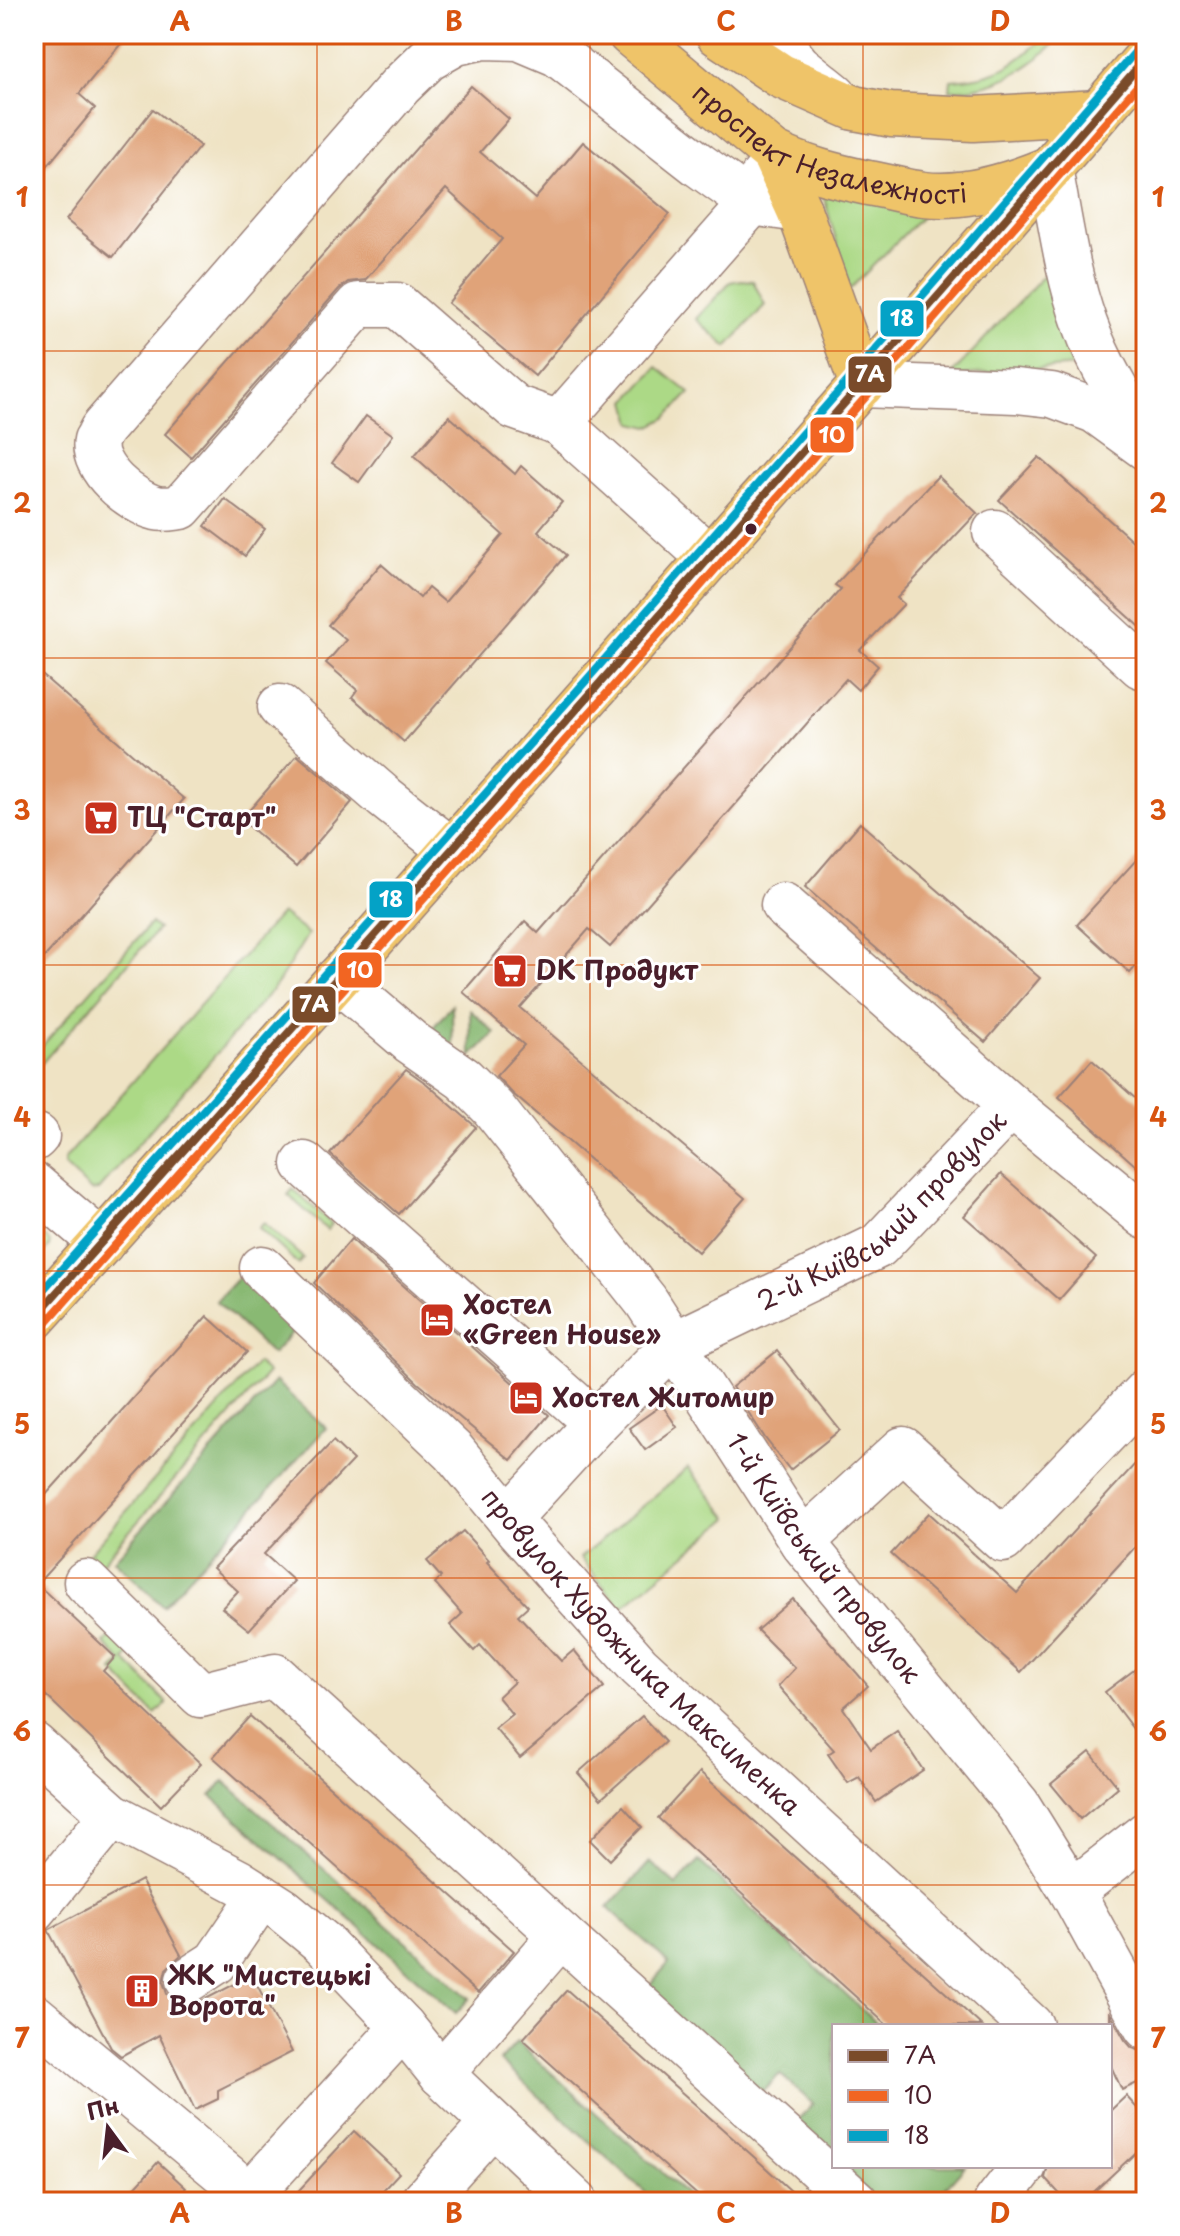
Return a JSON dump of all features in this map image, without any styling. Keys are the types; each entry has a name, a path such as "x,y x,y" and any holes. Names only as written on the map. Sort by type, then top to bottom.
{"main road":[{"name":"проспект Незалежності","path":"630,34 773,153 795,164 844,178 925,194 961,193 1012,182 1050,168"},
{"name":"проспект Незалежності","path":"718,34 781,76 854,108 891,115 973,119 1099,112"},
{"path":"1099,112 1122,34"},
{"path":"34,1318 710,558 1146,58"},
{"path":"1050,168 1146,97"},
{"path":"773,153 799,210 862,385"}],"street":[{"path":"773,34 799,66 854,108"},
{"path":"710,558 559,423 514,407 397,305 358,305 181,507 153,507 130,496 105,472 96,452 96,440 102,429 400,86 428,59 456,43 484,37 519,38 557,54 752,203 799,210"},
{"path":"559,423 752,203 773,153"},
{"path":"1050,168 1075,292 1086,326 1105,370 1146,440"},
{"path":"862,385 1052,395 1095,411 1146,448"},
{"path":"995,532 1141,666 1146,661"},
{"path":"280,707 451,850"},
{"path":"783,905 1011,1106"},
{"name":"1-й Київський провулок","path":"337,979 411,1042 464,1079 493,1108 646,1301 802,1542 1018,1805 1072,1892 1146,2027"},
{"name":"2-й Київський провулок","path":"509,1518 674,1344 878,1246 1011,1106 1146,1217"},
{"path":"304,1164 596,1423"},
{"path":"34,1185 102,1243"},
{"name":"провулок Художника Максименка","path":"262,1268 454,1452 639,1666 1029,2024"},
{"path":"802,1542 903,1449 1003,1540 1146,1391"},
{"path":"86,1582 201,1695 275,1676 856,2202"},
{"path":"34,1745 112,1815 239,1882 283,1910 323,1943 403,2027 441,2074 576,2202"},
{"path":"34,1910 112,1815"},
{"path":"1072,1892 1146,1834"},
{"path":"188,1980 216,1962 261,1896"},
{"path":"441,2074 561,1935"},
{"path":"34,2016 250,2195 403,2027"},
{"path":"422,2202 492,2124"},
{"path":"996,2202 1022,2168"}],"green space":[{"path":"1048,34 1063,34 1039,57 1012,75 982,86 950,90 951,80 981,76 1004,68"},
{"path":"821,187 927,211 850,289"},
{"path":"1055,263 1078,366 950,376"},
{"path":"753,281 765,305 727,347 696,319 730,282"},
{"path":"657,367 690,393 666,418 649,427 633,423 627,401"},
{"path":"281,913 308,934 278,983 98,1190 91,1191 64,1165 64,1160"},
{"path":"151,923 158,929 42,1063 34,1055"},
{"path":"452,1005 453,1057 425,1037"},
{"path":"470,1010 495,1033 471,1057"},
{"path":"293,1189 332,1224 327,1230 288,1195"},
{"path":"264,1223 303,1258 298,1264 259,1228"},
{"path":"34,1227 50,1242 34,1264"},
{"path":"244,1271 300,1324 272,1354 216,1301"},
{"path":"257,1363 268,1373 85,1582 73,1572"},
{"path":"275,1381 326,1428 163,1606 114,1560"},
{"path":"688,1468 729,1518 621,1608 580,1558"},
{"path":"113,1635 131,1653 125,1660 167,1703 155,1714 113,1671 122,1662 104,1643"},
{"path":"224,1781 470,1998 456,2013 211,1796"},
{"path":"699,1861 878,2024 832,2024 832,2161 793,2126 813,2104 780,2074 758,2096 643,1992 669,1963 608,1908 650,1862 676,1885"},
{"path":"517,2042 695,2202 656,2202 500,2061"},
{"path":"839,2168 963,2168 933,2202 876,2202"}],"building":[{"path":"34,34 129,34 79,94 95,108 34,182"},
{"path":"471,86 509,119 480,152 535,199 583,142 670,214 535,376 448,303 502,239 446,189 365,280 348,282 339,289 191,457 165,434"},
{"path":"153,109 200,146 113,257 66,220"},
{"path":"366,416 393,435 359,482 332,463"},
{"path":"449,416 515,474 521,466 562,502 538,531 566,555 404,742 352,697 357,690 326,663 346,640 328,625 381,564 420,598 428,588 445,602 503,535 414,456"},
{"path":"1039,457 1146,553 1146,632 999,500"},
{"path":"938,476 977,513 897,598 904,604 860,650 878,666 858,690 846,679 610,947 589,929 520,1008 745,1198 698,1252 513,1094 496,1076 524,1045 463,992 525,921 538,933 841,589 835,585"},
{"path":"225,499 265,529 245,556 205,526"},
{"name":"ТЦ \"Старт\"","path":"34,668 184,799 34,969"},
{"path":"297,755 352,802 296,867 241,820"},
{"path":"860,823 1040,978 985,1042 805,887"},
{"path":"1146,849 1146,955 1130,973 1077,925"},
{"path":"1092,1060 1146,1108 1146,1175 1059,1097"},
{"path":"406,1069 476,1127 399,1214 330,1154"},
{"path":"1001,1174 1096,1258 1059,1300 964,1216"},
{"path":"351,1239 549,1415 511,1460 418,1383 314,1283"},
{"path":"207,1316 247,1352 37,1584 115,1657 103,1671 201,1764 161,1806 34,1684 34,1508"},
{"path":"777,1351 840,1430 790,1470 732,1387"},
{"path":"662,1405 677,1427 645,1450 629,1428"},
{"path":"333,1441 353,1460 264,1554 294,1581 249,1630 222,1608 238,1591 213,1568"},
{"path":"1146,1452 1146,1535 1021,1672 891,1554 929,1513 1017,1593"},
{"path":"463,1531 528,1606 518,1615 561,1661 574,1650 604,1687 520,1758 495,1728 512,1714 498,1697 514,1682 480,1645 474,1651 450,1625 462,1614 435,1583 441,1577 427,1561"},
{"path":"793,1599 868,1686 843,1708 871,1749 897,1731 923,1770 876,1802 859,1777 848,1783 828,1754 834,1750 778,1686 795,1668 757,1630"},
{"path":"1146,1661 1146,1746 1105,1692"},
{"path":"250,1716 514,1951 478,1993 213,1757"},
{"path":"642,1716 665,1742 601,1799 578,1773"},
{"path":"1090,1752 1118,1787 1080,1819 1051,1784"},
{"path":"700,1772 980,2024 886,2024 658,1818"},
{"path":"623,1806 642,1827 610,1860 590,1840"},
{"name":"ЖК \"Мистецькі Ворота\"","path":"141,1880 181,1955 166,1969 163,1982 167,1994 177,2002 190,2005 252,1975 292,2052 218,2090 218,2099 195,2110 159,2035 121,2056 111,2048 48,1930"},
{"path":"567,1990 803,2202 705,2202 523,2039"},
{"path":"1110,2013 1125,2040 1146,2056 1146,2079 1122,2090 1112,2068"},
{"path":"1126,2096 1146,2118 1146,2143 1083,2202 1067,2202 1045,2178 1048,2168 1112,2168 1112,2109"},
{"path":"354,2131 399,2173 372,2202 288,2202"},
{"path":"158,2162 186,2188 172,2202 122,2202"}],"transit line":[{"name":"18","path":"34,1300 584,683 1137,50"},
{"name":"7А","path":"34,1318 593,691 1146,58"},
{"name":"10","path":"43,1326 602,699 1146,76"}],"place":[{"name":"ТЦ \"Старт\"","path":"101,818"},
{"name":"DK Продукт","path":"510,971"},
{"name":"Хостел «Green House»","path":"437,1320"},
{"name":"Хостел Житомир","path":"526,1398"},
{"name":"ЖК \"Мистецькі Ворота\"","path":"142,1991"}]}
